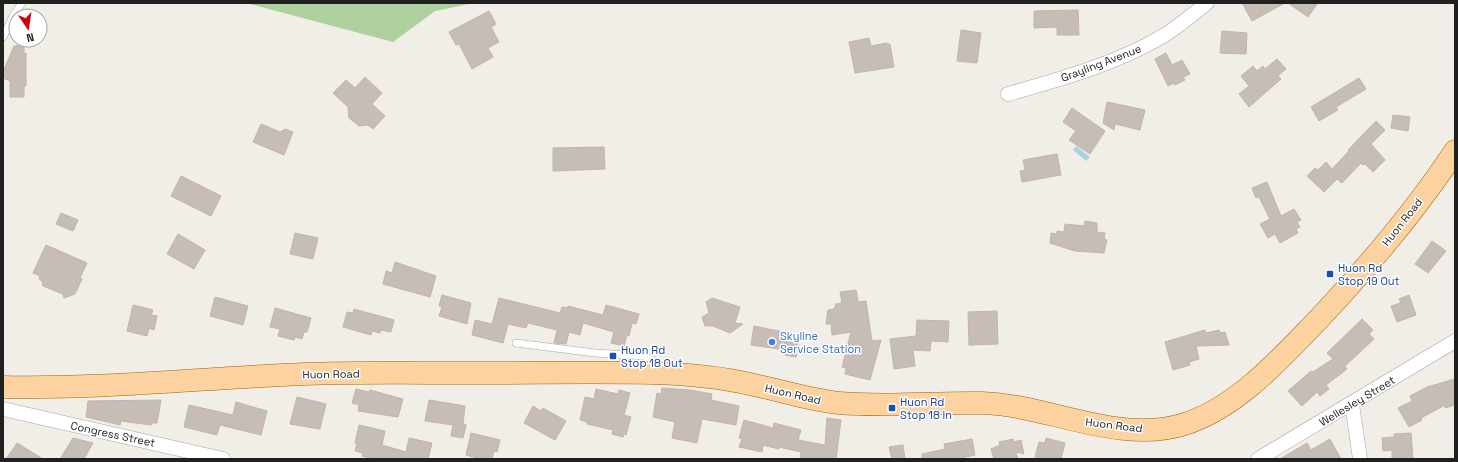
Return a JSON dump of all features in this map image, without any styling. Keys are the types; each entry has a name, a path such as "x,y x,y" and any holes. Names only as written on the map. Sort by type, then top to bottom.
{"main road":[{"name":"Huon Road","path":"3,387 85,386 311,374 658,373 728,379 811,399 838,403 986,403 1011,405 1125,428 1159,429 1176,426 1207,415 1238,396 1296,343 1355,280 1400,226 1455,151"}],"street":[{"name":"Grayling Avenue","path":"1008,94 1080,72 1132,53 1164,36 1207,3"},
{"name":"Wellesley Street","path":"1258,459 1455,341"},
{"path":"1352,404 1360,459"},
{"name":"Congress Street","path":"3,409 224,459"}],"lane":[{"path":"3,37 14,14 22,3"},
{"path":"516,343 595,353 644,356 653,360 658,373"}],"green space":[{"path":"246,3 474,3 435,11 393,42"}],"water":[{"path":"1076,146 1090,157 1086,161 1073,150"}],"building":[{"path":"1242,3 1285,3 1252,21"},
{"path":"1288,3 1318,3 1308,17"},
{"path":"1078,10 1079,35 1057,35 1057,27 1034,28 1034,11"},
{"path":"489,11 496,24 491,27 499,42 488,48 493,57 472,69 459,44 456,45 449,32"},
{"path":"961,30 981,33 977,63 957,61"},
{"path":"1222,31 1247,33 1246,54 1220,53"},
{"path":"869,38 871,46 887,43 890,44 894,67 855,73 849,42"},
{"path":"13,48 24,48 24,54 26,53 26,86 24,86 24,97 10,97 10,81 3,78 3,72"},
{"path":"1166,53 1172,65 1182,60 1190,74 1183,77 1185,80 1175,85 1174,83 1168,86 1155,59"},
{"path":"1277,59 1286,69 1278,76 1281,79 1249,107 1239,94 1249,86 1241,76 1253,66 1257,71 1263,66 1265,69"},
{"path":"365,77 382,93 372,104 385,116 373,129 368,125 359,126 349,118 348,107 333,93 346,80 355,88"},
{"path":"1359,78 1366,89 1336,107 1338,110 1319,121 1311,107"},
{"path":"1107,102 1145,110 1140,130 1115,124 1114,130 1103,123"},
{"path":"1072,108 1105,131 1090,154 1069,140 1076,131 1063,122"},
{"path":"1393,115 1410,117 1408,131 1391,128"},
{"path":"1376,121 1385,130 1371,144 1385,160 1373,172 1365,164 1363,165 1361,163 1342,183 1337,179 1324,192 1307,176 1315,168 1318,170 1326,162 1332,169"},
{"path":"261,124 280,132 285,129 293,132 284,155 253,142"},
{"path":"604,147 605,169 553,171 553,148"},
{"path":"1057,154 1061,175 1022,182 1020,171 1025,170 1023,160"},
{"path":"181,176 221,196 211,216 171,196"},
{"path":"1267,182 1281,216 1294,209 1301,220 1297,222 1300,227 1296,229 1298,233 1280,243 1275,234 1268,238 1260,224 1270,219 1259,197 1256,198 1252,188"},
{"path":"61,213 78,220 73,231 56,224"},
{"path":"1085,221 1097,223 1097,232 1105,233 1104,239 1107,240 1104,253 1075,251 1050,243 1051,233 1057,234 1057,231 1064,232 1065,224 1084,226"},
{"path":"295,233 318,238 313,259 290,254"},
{"path":"178,234 205,250 194,269 167,254"},
{"path":"1432,241 1446,251 1428,273 1415,264"},
{"path":"46,245 87,263 75,294 64,298 63,294 43,286 42,281 39,279 40,276 33,273"},
{"path":"395,262 436,276 430,297 383,284 386,271 392,273"},
{"path":"856,290 858,302 866,301 872,341 881,340 870,380 845,374 846,368 842,367 851,332 832,335 831,324 826,324 828,310 834,309 836,304 842,303 840,292"},
{"path":"442,295 471,303 467,324 439,316 442,307 439,306"},
{"path":"1409,295 1416,315 1397,322 1391,306 1401,303 1399,299"},
{"path":"215,297 248,306 243,325 210,316"},
{"path":"499,298 560,313 562,307 567,308 568,306 603,315 606,305 639,314 636,324 632,323 629,336 627,335 624,346 611,343 614,332 583,323 580,335 569,332 566,344 554,343 557,330 528,323 526,328 508,324 503,343 472,335 475,320 492,324"},
{"path":"712,298 740,307 735,323 743,324 730,333 713,326 705,326 702,317 709,313 706,302"},
{"path":"133,305 153,310 151,315 157,316 154,330 149,328 147,336 127,331"},
{"path":"275,308 311,318 307,332 304,332 302,339 295,337 294,340 278,336 280,329 270,327"},
{"path":"354,309 394,320 391,332 381,330 380,333 372,331 371,335 343,327 347,312 353,313"},
{"path":"997,311 998,344 969,345 968,312"},
{"path":"1362,319 1373,330 1369,334 1374,339 1345,366 1347,369 1326,385 1329,389 1320,396 1317,392 1302,406 1288,391 1311,371 1313,372 1333,359 1327,353"},
{"path":"917,320 949,321 948,342 931,341 930,351 913,350 915,366 894,369 890,339 916,336"},
{"name":"Skyline Service Station","path":"754,326 788,333 785,350 751,345"},
{"path":"1205,330 1206,333 1219,330 1221,333 1225,332 1229,345 1196,346 1199,359 1189,362 1190,365 1173,370 1165,342"},
{"path":"787,341 798,343 796,357 785,355"},
{"path":"1455,379 1455,405 1445,408 1445,405 1421,418 1422,420 1409,427 1398,408 1412,401 1410,396 1427,387"},
{"path":"662,388 690,390 712,394 711,400 739,406 736,425 702,419 697,443 672,438 675,422 653,417 657,393 661,394"},
{"path":"356,389 369,392 370,390 403,399 398,417 358,411 359,405 352,403"},
{"path":"596,389 618,394 619,390 630,393 624,415 631,417 626,435 624,434 623,437 612,434 613,430 587,424 587,422 580,420 585,397 594,399"},
{"path":"297,397 326,404 320,429 290,424"},
{"path":"161,400 157,423 152,423 151,425 121,421 120,425 86,417 88,401"},
{"path":"429,400 465,406 463,424 466,425 463,438 451,436 453,425 425,421"},
{"path":"236,402 267,411 261,435 220,425 217,435 184,427 189,405 233,415"},
{"path":"533,406 541,411 543,408 566,421 555,440 524,423"},
{"path":"827,418 841,420 836,459 800,459 801,452 763,445 762,452 739,447 742,439 739,438 744,420 773,428 774,423 801,430 798,440 825,445"},
{"path":"359,425 385,431 382,445 406,452 409,438 432,443 428,459 374,459 362,456 363,453 355,451 357,444 355,443"},
{"path":"471,433 500,440 497,452 494,451 492,459 481,459 466,455"},
{"path":"1411,433 1413,459 1392,459 1392,450 1383,451 1382,438 1394,437 1394,434"},
{"path":"73,438 93,443 84,459 60,459"},
{"path":"1046,438 1065,443 1061,459 1044,459 1035,457 1039,442 1045,443"},
{"path":"972,439 975,455 956,459 922,459 922,454 945,449 944,444"},
{"path":"1013,439 1014,442 1021,440 1024,454 1016,452 1018,459 994,459 991,449 1000,445 999,442"},
{"path":"1330,439 1341,459 1280,459 1307,443 1311,450"},
{"path":"17,443 43,459 6,459"},
{"path":"903,445 905,459 892,459 889,447"}],"place":[{"name":"Huon Rd Stop 19 Out","path":"1330,274"},
{"name":"Skyline Service Station","path":"772,342"},
{"name":"Huon Rd Stop 18 Out","path":"613,356"},
{"name":"Huon Rd Stop 18 In","path":"892,408"}]}
